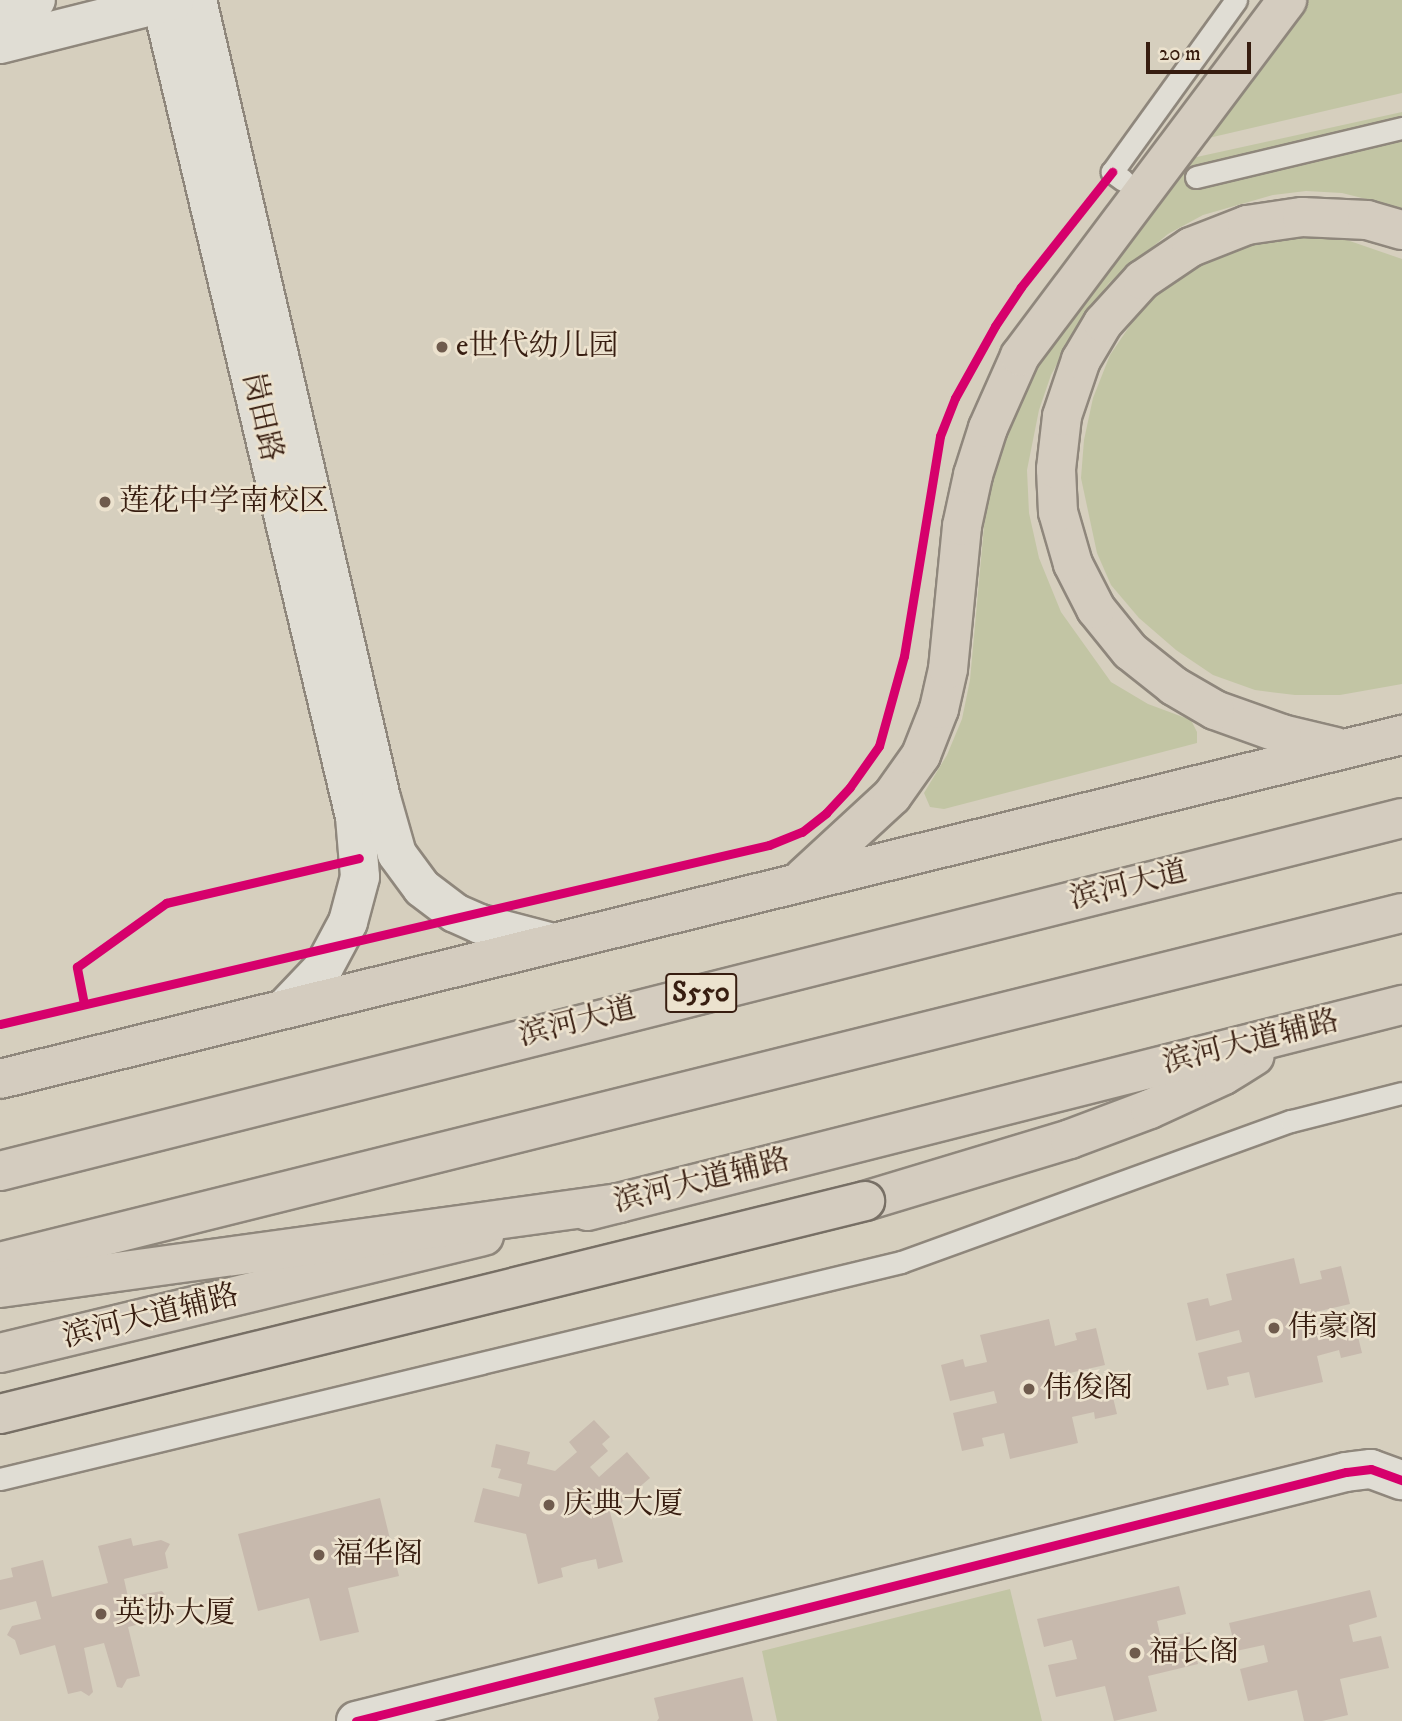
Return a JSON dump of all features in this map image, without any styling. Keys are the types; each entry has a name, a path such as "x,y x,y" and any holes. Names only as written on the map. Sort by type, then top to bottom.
{"main road":[{"path":"797,883 892,796 921,755 939,709 948,669 962,526 973,475 988,428 1020,356 1287,0"},
{"path":"1345,749 1282,734 1215,710 1174,686 1130,651 1096,609 1073,564 1058,512 1056,469 1062,416 1081,360 1103,323 1142,280 1191,247 1247,225 1302,217 1367,220 1402,230"},
{"path":"0,1079 1402,735"},
{"name":"滨河大道","path":"0,1171 1402,818"},
{"path":"0,1262 1402,913"},
{"name":"滨河大道辅路","path":"0,1353 620,1203 1402,1005"},
{"path":"0,1414 865,1201 996,1163 1150,1109 1224,1075 1298,1031"},
{"path":"0,1288 620,1203"}],"street":[{"path":"0,9 36,0"},
{"path":"0,44 174,1"},
{"name":"岗田路","path":"174,1 397,854 422,888 438,902 480,924 552,943"},
{"name":"岗田路","path":"174,1 355,817 360,877 348,922 324,967 285,1008"},
{"path":"356,1721 1346,1472 1371,1469 1402,1480"}],"lane":[{"path":"1118,176 1236,0"},
{"path":"1196,177 1402,128"},
{"path":"0,1479 901,1262 1291,1121 1402,1093"}],"green space":[{"path":"1290,0 1402,0 1402,93 1187,143"},
{"path":"1402,112 1402,208 1342,193 1306,191 1273,195 1203,215 1168,234 1109,283 1084,315 1051,375 1039,410 1027,470 1029,513 1039,558 1061,612 1111,682 1148,704 1191,720 1197,732 1197,743 944,809 930,807 924,793 947,755 962,719 970,680 988,483 1031,369 1174,162"},
{"path":"1313,235 1344,239 1402,259 1402,684 1340,695 1295,695 1255,690 1213,675 1176,650 1139,618 1111,585 1097,553 1081,478 1084,440 1093,398 1110,355 1152,293 1180,272 1245,242"},
{"path":"1010,1589 1042,1721 777,1721 762,1651"}],"building":[{"name":"伟豪阁","path":"1294,1258 1300,1284 1322,1279 1320,1271 1341,1266 1350,1304 1307,1314 1310,1326 1353,1316 1362,1353 1341,1358 1339,1350 1317,1356 1323,1382 1255,1398 1249,1372 1227,1377 1229,1385 1207,1390 1198,1353 1242,1342 1239,1330 1196,1341 1187,1303 1208,1298 1210,1306 1232,1300 1226,1274"},
{"name":"伟俊阁","path":"1049,1319 1055,1346 1077,1340 1075,1333 1096,1328 1105,1365 1061,1375 1065,1387 1108,1377 1117,1414 1095,1419 1094,1412 1072,1417 1078,1443 1010,1459 1004,1433 982,1438 984,1446 962,1451 953,1413 997,1403 994,1391 950,1401 941,1365 963,1359 965,1367 987,1362 980,1335"},
{"name":"庆典大厦","path":"594,1420 610,1437 602,1444 608,1451 590,1467 599,1477 627,1452 650,1478 610,1512 623,1562 598,1569 596,1559 578,1563 561,1568 563,1577 538,1584 526,1534 474,1522 483,1488 519,1497 522,1484 498,1478 501,1469 491,1467 496,1444 530,1452 527,1464 555,1471 577,1452 569,1442"},
{"name":"福华阁","path":"380,1498 399,1576 348,1588 359,1632 320,1641 309,1598 258,1611 238,1534"},
{"name":"英协大厦","path":"131,1538 133,1546 161,1540 170,1544 165,1553 168,1568 124,1579 128,1597 162,1591 165,1595 160,1604 164,1618 128,1627 140,1676 127,1679 122,1688 117,1687 104,1643 84,1648 93,1692 89,1696 81,1691 68,1694 55,1645 20,1655 15,1640 7,1635 12,1626 41,1619 36,1601 0,1610 0,1580 13,1577 11,1568 43,1560 52,1597 108,1583 98,1546"},
{"name":"福长阁","path":"1179,1586 1186,1614 1157,1621 1161,1638 1190,1632 1198,1664 1148,1676 1157,1711 1114,1721 1105,1686 1056,1697 1048,1665 1077,1659 1072,1640 1044,1647 1037,1619"},
{"path":"1370,1590 1377,1617 1349,1625 1353,1642 1381,1636 1389,1668 1340,1679 1348,1715 1322,1721 1304,1721 1297,1690 1248,1701 1240,1669 1268,1662 1264,1645 1236,1651 1229,1623"},
{"path":"743,1677 753,1721 657,1721 659,1718 654,1698"}],"cycle path":[{"path":"0,1024 769,845 802,832 826,813 850,787 879,746 904,656 940,436 955,398 995,326 1021,287 1112,172"},
{"path":"84,1004 77,967 166,903 359,858"},
{"path":"356,1721 1346,1472 1371,1469 1402,1480"}],"place":[{"name":"e世代幼儿园","path":"442,347"},
{"name":"莲花中学南校区","path":"105,502"},
{"name":"伟豪阁","path":"1274,1328"},
{"name":"伟俊阁","path":"1029,1389"},
{"name":"庆典大厦","path":"549,1505"},
{"name":"福华阁","path":"319,1555"},
{"name":"英协大厦","path":"101,1614"},
{"name":"福长阁","path":"1135,1653"}]}
